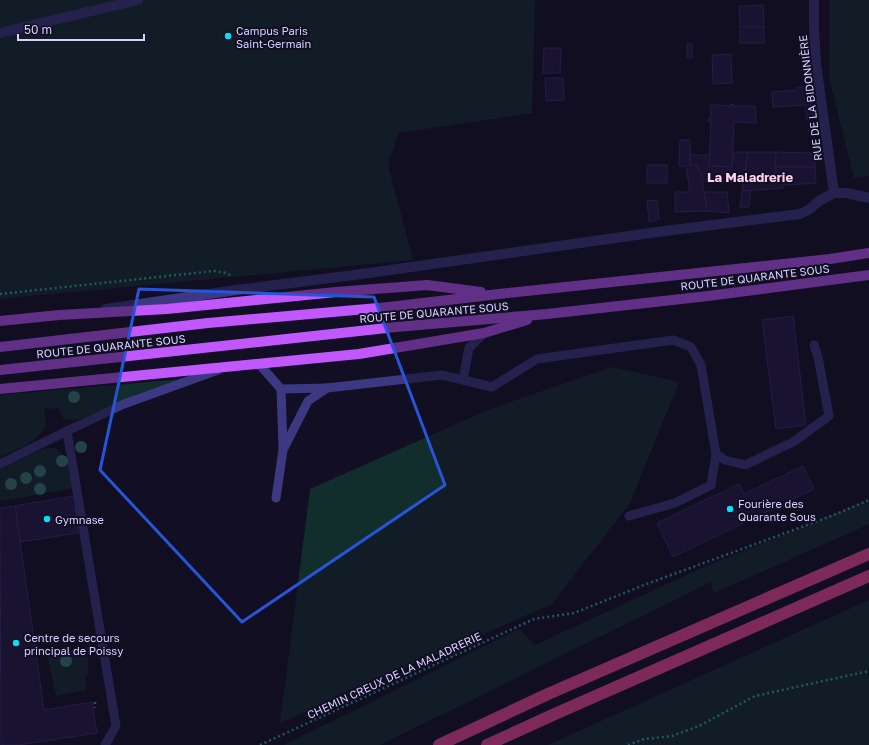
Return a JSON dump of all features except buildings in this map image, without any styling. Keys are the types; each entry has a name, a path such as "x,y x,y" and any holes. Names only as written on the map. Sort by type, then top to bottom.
{"highway":[{"path":"439,745 548,694 869,554"},
{"path":"487,745 869,576"}],"main road":[{"name":"ROUTE DE QUARANTE SOUS","path":"0,346 208,323 389,307 822,260 869,253"},
{"name":"ROUTE DE QUARANTE SOUS","path":"0,370 396,327 547,314 708,296 869,275"},
{"path":"0,321 59,315 167,309 336,292 427,286 499,294"},
{"path":"0,389 359,354 484,333 547,314"}],"street":[{"path":"0,33 138,0"},
{"name":"RUE DE LA BIDONNIÈRE","path":"814,0 816,64 834,193"},
{"path":"59,315 657,232 800,214 834,193 847,193 869,198"}],"lane":[{"path":"463,380 469,348 484,333"},
{"path":"281,389 327,388 442,375 492,387 537,359 674,340 691,347 701,365 716,454 711,485 675,503 629,516"},
{"path":"716,454 725,460 745,465 793,442 830,416 814,345"},
{"path":"259,364 281,389 283,450 276,498"},
{"path":"0,464 124,404 227,367"},
{"path":"283,450 308,401 327,388"},
{"path":"67,431 116,726 105,745"}],"path":[{"path":"0,294 214,271 226,273 235,277"},
{"name":"CHEMIN CREUX DE LA MALADRERIE","path":"260,745 534,619 574,613 644,585 834,515 869,500"},
{"path":"628,745 644,739 672,736 699,726 755,696 869,671"},
{"path":"95,702 96,708"}],"highlighted area":[{"path":"139,289 374,297 445,485 242,622 100,470"}],"green space":[{"path":"0,0 535,0 532,113 398,133 388,165 413,260 0,299"},
{"path":"829,0 869,0 869,176 854,178 829,77"},
{"path":"613,367 679,382 630,503 552,604 280,723 310,489 490,409"},
{"path":"183,379 137,394 80,419 68,420 62,417 59,408 44,409 46,425 38,436 26,445 0,457 0,395"},
{"path":"53,448 58,450 63,455 71,466 74,488 0,501 0,470 43,449"},
{"path":"869,500 869,524 714,593 711,582 380,745 284,745 519,629 535,645 704,567"},
{"path":"869,600 869,745 548,745"},
{"path":"88,647 88,676 85,677 87,690 56,696 47,655"}],"place":[{"name":"Campus Paris Saint-Germain","path":"228,36"},
{"name":"Fourière des Quarante Sous","path":"730,509"},
{"name":"Gymnase","path":"47,519"},
{"name":"Centre de secours principal de Poissy","path":"16,643"}],"district":[{"name":"La Maladrerie","path":"750,177"}]}
